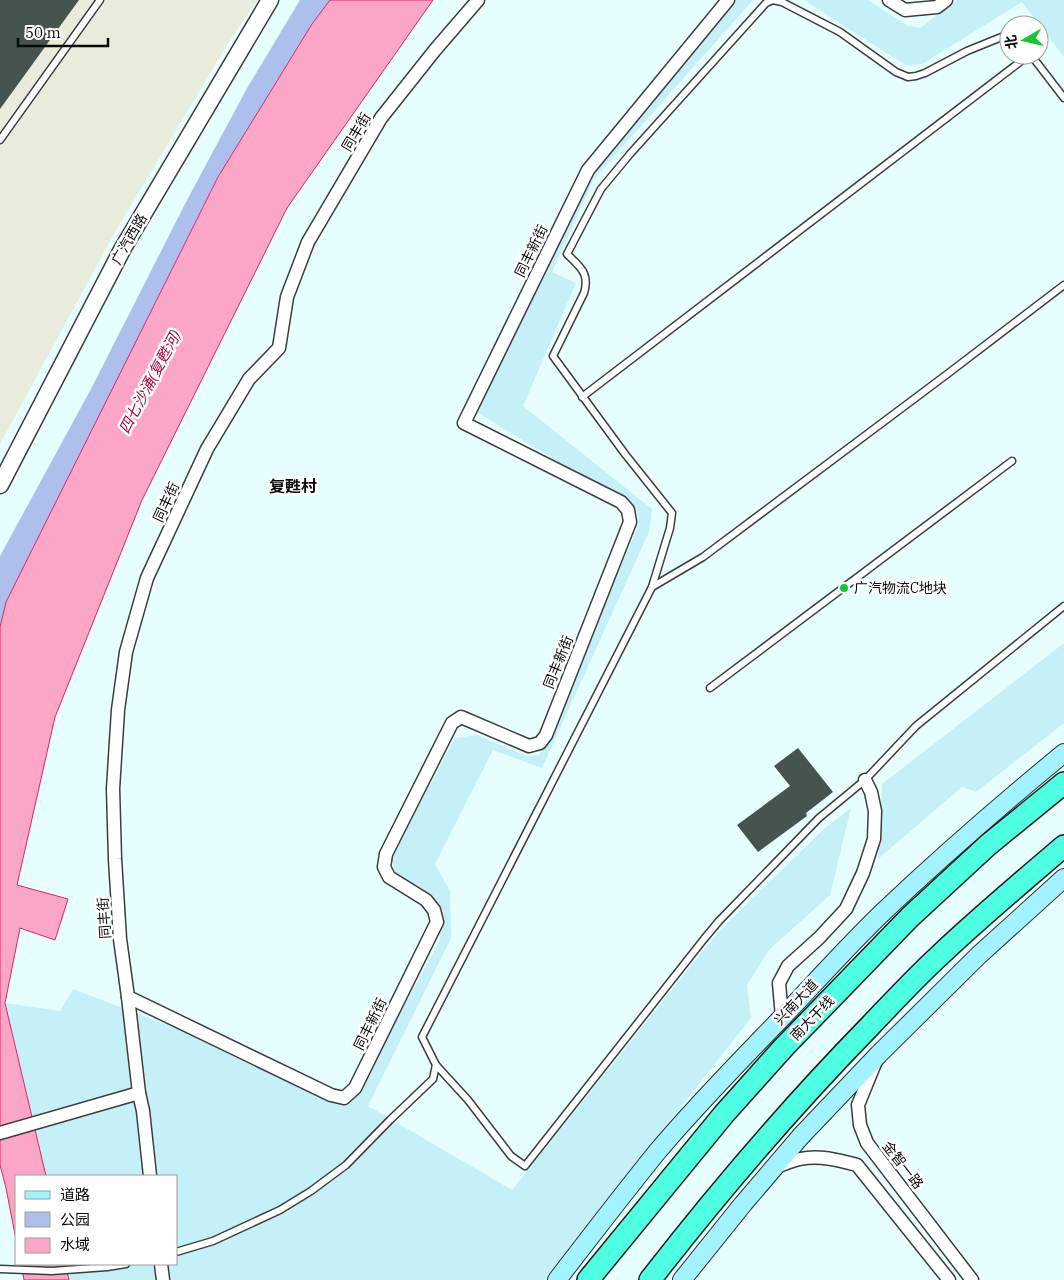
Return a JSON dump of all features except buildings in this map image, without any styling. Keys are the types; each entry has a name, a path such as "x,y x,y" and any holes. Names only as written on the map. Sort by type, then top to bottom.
{"highway":[{"name":"南大干线","path":"588,1280 724,1114 784,1047 910,917 988,845 1064,782"},
{"path":"650,1280 754,1152 824,1074 940,956 1064,846"}],"main road":[{"name":"兴南大道","path":"557,1280 618,1201 707,1096 881,914 972,830 1064,753"},
{"path":"682,1280 801,1136 879,1054 979,955 1064,878"}],"street":[{"name":"广汽西路","path":"0,485 123,248 270,0"},
{"name":"同丰街","path":"150,1175 143,1111 138,1094 120,939 113,789 118,710 126,652 147,578 207,449 249,378 279,348 287,297 308,242 381,118 478,0"},
{"name":"同丰新街","path":"128,996 331,1095 344,1098 355,1088 437,922 434,910 426,900 389,877 384,866 386,854 452,723 461,717 529,746 540,743 546,735 630,522 628,510 621,502 464,423 588,170 728,0"},
{"path":"888,0 905,10 937,7 946,0"},
{"path":"782,1017 779,983 788,966 819,938 846,908 864,873 874,839 875,811 871,792 865,780"},
{"name":"金智一路","path":"879,1054 858,1105 860,1125 867,1143 972,1280"},
{"path":"0,1133 138,1094"},
{"path":"773,1168 800,1159 819,1157 857,1165 949,1280"},
{"path":"161,1265 163,1280"}],"lane":[{"path":"0,140 100,0"},
{"path":"999,38 925,73 908,77 896,72 840,32 782,2 773,0 766,3 630,154 601,189 567,254 582,270 587,284 553,356 625,454 672,513 670,528 652,587 422,1037 436,1065 468,1100 512,1156 525,1166 719,921 819,818 865,780 916,726 1064,606"},
{"path":"582,397 1017,65"},
{"path":"1038,65 1064,98"},
{"path":"652,587 703,557 1064,285"},
{"path":"710,688 1012,461"},
{"path":"178,1251 213,1241 280,1210 311,1192 346,1165 433,1079 436,1065"},
{"path":"0,1269 52,1271 120,1265"}],"shaded area":[{"path":"0,0 258,0 230,40 115,232 0,444"},
{"path":"735,0 753,0 594,179 552,272 576,283 523,406 652,509 649,532 542,768 493,750 435,864 450,891 451,938 368,1106 512,1190 718,932 825,828 851,808 830,895 769,950 747,985 751,1018 544,1280 24,1280 21,1265 178,1265 178,1175 15,1175 15,1235 0,1165 0,1016 5,1003 60,1011 73,989 343,1092 354,1098 440,940 436,901 395,875 392,857 455,738 477,735 526,756 539,755 639,524 637,510 478,413 479,402 591,171"},
{"path":"804,0 868,0 908,26 920,28 957,0 1064,0 1064,57 1049,37 1049,15 1032,15 1022,2 922,64 910,66 902,63"},
{"path":"1064,643 1064,723 976,792 962,787 878,859 882,784"}],"green space":[{"path":"300,0 330,0 312,24 218,177 6,602 0,627 0,556 91,389 186,202 246,90"}],"water":[{"name":"四七沙涌(复甦河)","path":"330,0 433,0 287,208 142,500 55,717 17,885 68,899 55,940 20,928 5,1003 46,1175 15,1175 15,1235 0,1165 0,627 6,602 218,177 312,24"},
{"path":"21,1265 65,1265 69,1280 24,1280"}],"place":[{"name":"广汽物流C地块","path":"844,588"}],"district":[{"name":"复甦村","path":"293,486"}]}
